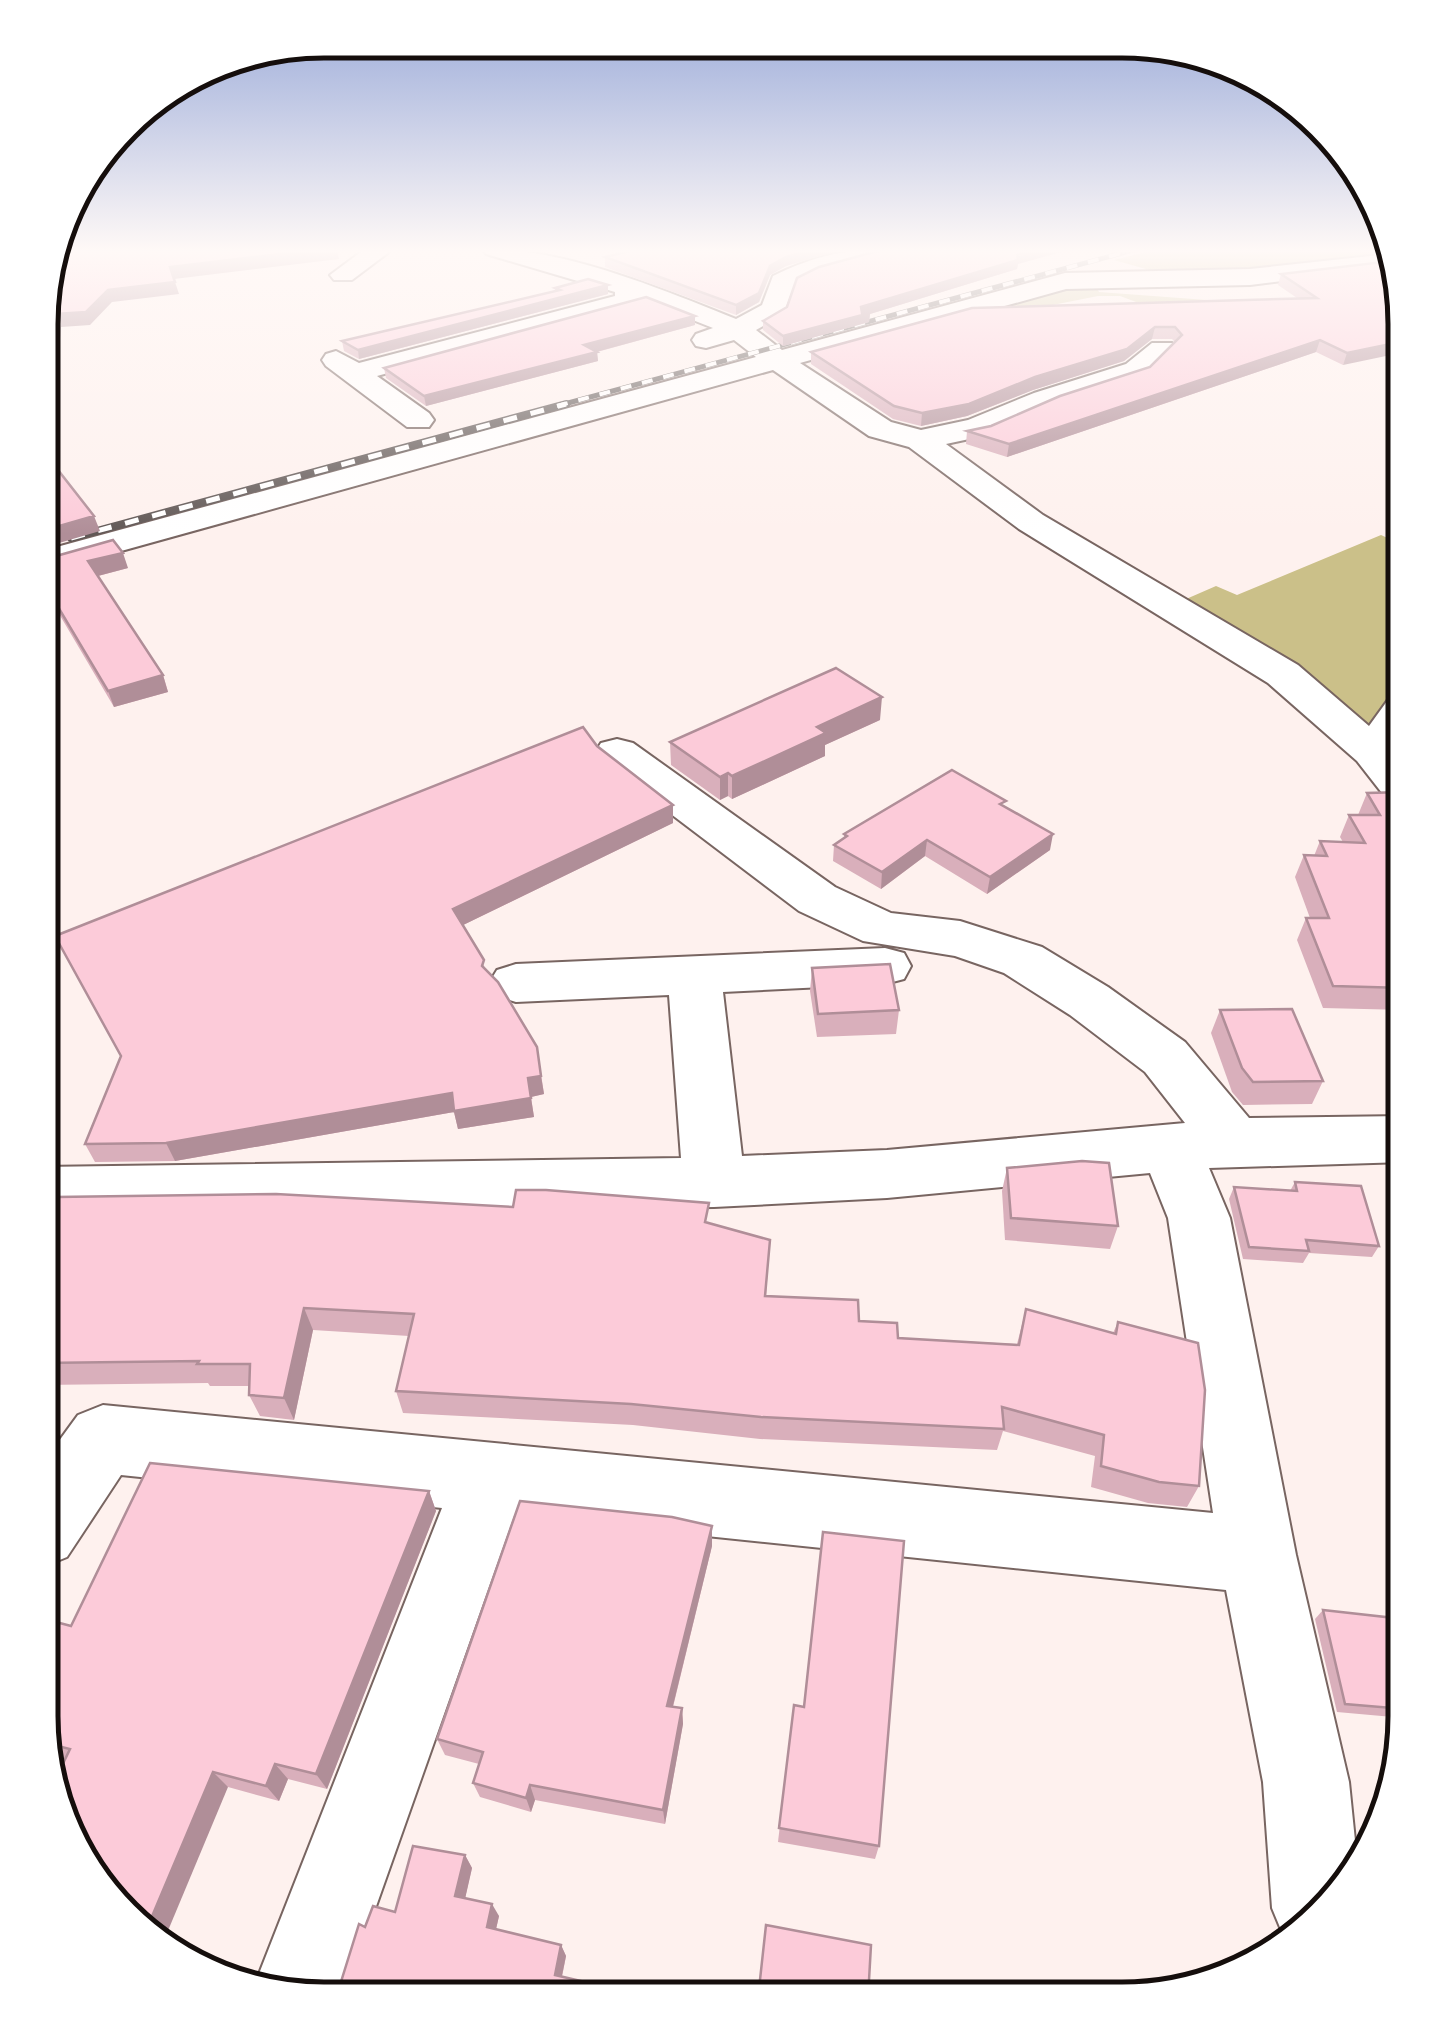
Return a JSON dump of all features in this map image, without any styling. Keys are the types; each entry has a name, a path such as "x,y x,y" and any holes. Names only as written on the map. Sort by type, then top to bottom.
{"street":[{"path":"356,373 464,344"},
{"path":"675,350 693,344"},
{"path":"757,344 880,428 920,440 1032,522 1283,674 1372,752 1388,771"},
{"path":"58,558 843,344"},
{"path":"920,440 977,428 1045,399 1136,370 1162,350"},
{"path":"324,352 430,417 380,430"},
{"path":"1372,752 1388,730"},
{"path":"617,752 817,899 882,929 960,940 1023,960 1166,1058 1203,1146 1199,1218 1258,1555 1306,1782 1316,1896"},
{"path":"516,983 1023,960"},
{"path":"694,974 714,1182"},
{"path":"58,1192 714,1182 887,1174 1203,1146 1387,1140"},
{"path":"58,1505 103,1440 1258,1555"},
{"path":"303,1980 490,1479"}],"shaded area":[{"path":"1381,535 1388,538 1388,704 1365,738 1177,603 1216,586 1237,595"}],"building":[{"path":"348,344 380,344 358,350"},
{"path":"472,344 587,344 584,345 597,352 424,396 384,368"},
{"path":"840,344 1133,344 969,404 922,413 894,406 811,352"},
{"path":"1173,344 1308,344 1009,444 967,431 991,426 1060,396 1150,367"},
{"path":"1329,344 1388,344 1388,345 1347,353"},
{"path":"58,470 94,516 58,526"},
{"path":"113,540 123,553 88,561 163,675 108,691 58,607 58,555"},
{"path":"836,668 882,697 817,727 826,733 732,776 728,773 720,777 670,742"},
{"path":"583,727 597,746 673,805 453,909 484,960 482,966 498,982 537,1047 541,1076 528,1078 531,1098 454,1111 452,1093 166,1143 85,1144 121,1056 58,941 58,935"},
{"path":"952,770 1006,801 1000,804 1053,834 990,877 927,840 882,872 834,845 847,836 844,834"},
{"path":"1388,792 1388,988 1333,986 1306,918 1329,918 1304,855 1327,856 1320,841 1365,843 1349,815 1380,815 1367,793"},
{"path":"890,964 899,1010 818,1014 812,968"},
{"path":"1292,1009 1323,1081 1253,1082 1242,1068 1220,1010"},
{"path":"1082,1161 1109,1163 1118,1226 1011,1218 1007,1168"},
{"path":"1295,1182 1361,1186 1379,1246 1306,1240 1309,1251 1249,1247 1234,1187 1297,1191"},
{"path":"516,1190 709,1203 705,1222 770,1240 765,1296 858,1300 859,1321 897,1323 898,1338 1019,1345 1026,1309 1116,1334 1118,1322 1198,1343 1205,1390 1199,1486 1159,1482 1101,1466 1104,1435 1002,1407 1004,1429 761,1417 631,1404 396,1391 414,1314 304,1308 284,1398 249,1395 250,1364 58,1363 58,1197 276,1194 513,1207"},
{"path":"150,1463 429,1491 316,1774 275,1764 266,1786 213,1772 151,1918 112,1877 93,1849 67,1784 63,1764 70,1749 60,1746 58,1716 58,1623 71,1626"},
{"path":"520,1501 672,1517 712,1526 667,1706 682,1708 663,1810 530,1785 526,1798 473,1783 483,1752 437,1739"},
{"path":"823,1532 904,1541 879,1846 779,1828 794,1705 804,1707"},
{"path":"1323,1610 1387,1617 1387,1708 1345,1704"},
{"path":"413,1846 465,1855 455,1896 492,1904 487,1927 561,1945 555,1975 585,1982 341,1982 359,1924 365,1927 373,1906 395,1912"},
{"path":"766,1925 871,1945 869,1982 760,1982"}],"railway":[{"path":"557,406 785,344"},
{"path":"71,538 566,404"}]}
